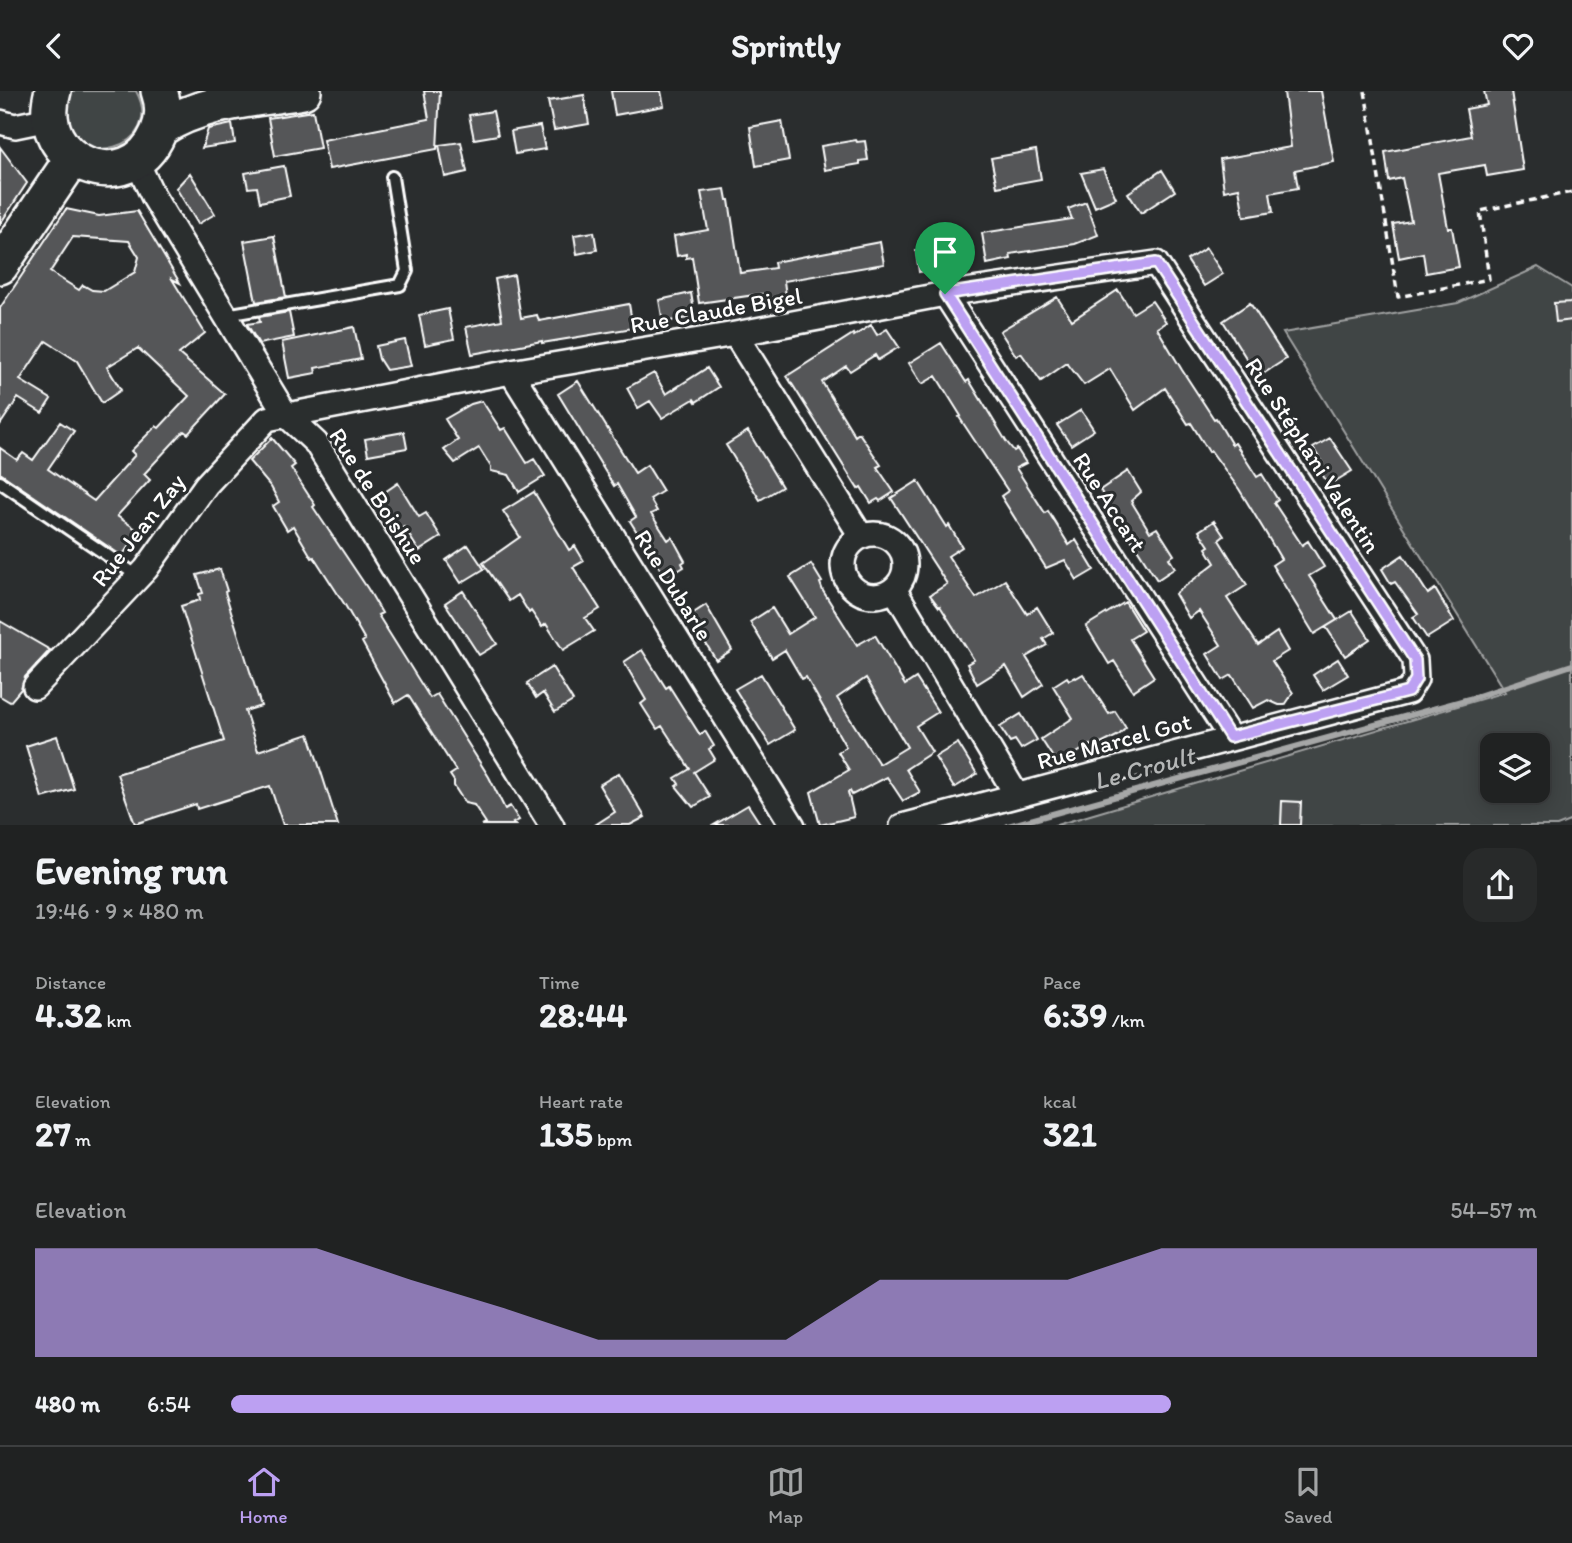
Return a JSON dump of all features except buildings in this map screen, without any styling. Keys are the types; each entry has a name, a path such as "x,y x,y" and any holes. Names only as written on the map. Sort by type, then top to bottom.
{"main road":[{"path":"159,91 162,102 161,128"},
{"path":"51,105 53,134 61,148 73,159 97,168 111,169 136,160 147,152 161,128 177,117 201,108 303,91"},
{"path":"0,267 73,159"}],"street":[{"path":"5,128 51,105"},
{"name":"Rue de Boishue","path":"136,160 153,196 286,415 316,443 552,825"},
{"name":"Rue Claude Bigel","path":"286,415 945,294 1156,263"},
{"name":"Rue Stéphani Valentin","path":"1156,263 1415,660 1416,679"},
{"name":"Rue Accart","path":"945,294 1230,737"},
{"path":"735,334 861,537"},
{"name":"Rue Dubarle","path":"511,372 793,825"},
{"name":"Rue Jean Zay","path":"36,687 139,577 206,485 267,419 286,415"},
{"path":"881,535 898,545 905,563 901,582 894,589 885,595 874,597 863,595 847,582 843,561 852,542 861,537 881,535"},
{"path":"894,589 1016,794"},
{"name":"Rue Marcel Got","path":"902,825 1408,692 1416,679"}],"lane":[{"path":"224,315 400,285 408,271 392,177"},
{"path":"0,482 139,577"}],"path":[{"path":"1365,91 1398,297 1489,279 1480,211 1572,192"}],"shaded area":[{"path":"71,91 136,91 142,111 139,128 129,140 114,147 98,149 84,144 73,134 68,117"},
{"path":"1538,267 1572,288 1572,820 1560,825 1056,825 1505,692 1283,333 1458,303"}],"waterway":[{"name":"Le Croult","path":"1012,825 1469,699 1572,665"}],"route":[{"path":"1156,263 1415,660 1416,679 1408,692 1230,737 945,294 1156,263"}]}
